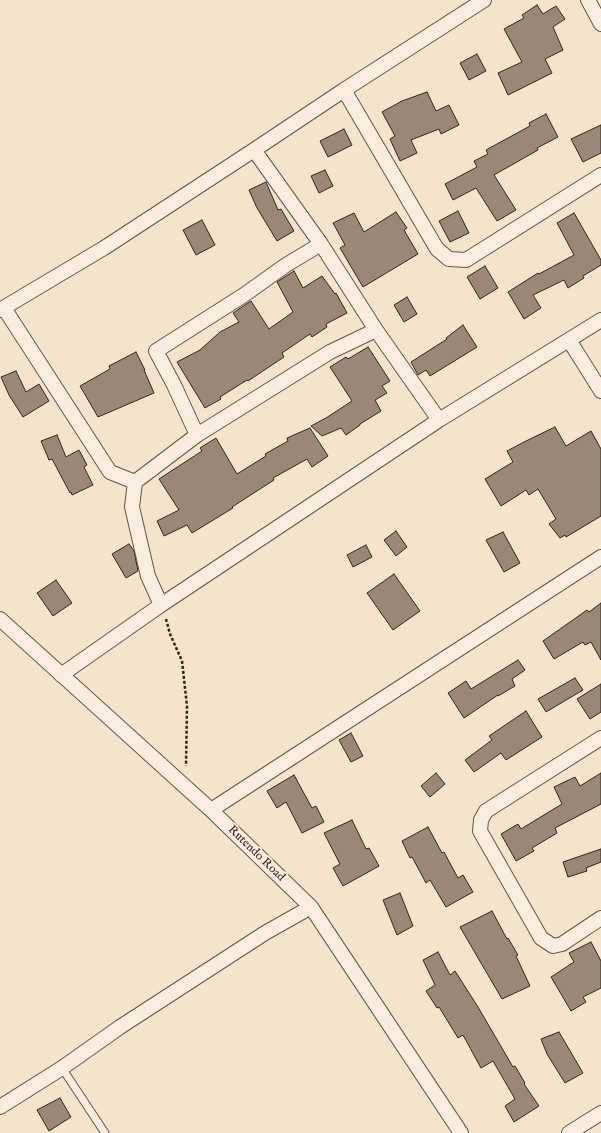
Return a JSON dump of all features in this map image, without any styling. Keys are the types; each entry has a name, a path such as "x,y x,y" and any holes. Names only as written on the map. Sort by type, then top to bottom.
{"street":[{"path":"135,482 110,472 2,309 104,248 484,0"},
{"path":"588,0 601,24"},
{"path":"344,90 437,249 449,259 466,260 601,175"},
{"path":"254,150 321,244 376,330 439,420"},
{"path":"197,435 174,385 156,351 244,295 286,265 321,244"},
{"path":"61,675 162,605 439,420 601,320"},
{"path":"162,605 148,576 132,507 135,482 197,435 330,352 376,330"},
{"path":"569,340 601,391"},
{"path":"211,810 601,557"},
{"name":"Rutendo Road","path":"0,619 186,789 211,810 311,907 461,1133"},
{"path":"601,738 486,811 481,820 480,832 541,938 553,946 562,944 601,918"},
{"path":"0,1107 62,1068 120,1027 265,933 311,907"},
{"path":"569,1133 601,1113"}],"lane":[{"path":"62,1068 105,1133"}],"path":[{"path":"162,605 170,634 182,660 187,706 186,789"}],"building":[{"path":"537,5 543,14 556,6 565,19 553,27 563,50 545,59 552,73 508,95 498,73 522,62 504,29 524,18 522,15"},
{"path":"477,54 486,71 469,80 460,63"},
{"path":"427,92 436,111 449,105 459,125 441,134 439,129 411,140 417,153 400,161 390,139 395,136 382,112 402,101"},
{"path":"546,114 558,137 537,148 538,150 494,175 516,210 497,221 476,188 453,200 445,184 477,167 474,161 488,154 486,150 530,126 529,123"},
{"path":"601,125 601,153 583,162 571,139"},
{"path":"344,129 352,145 328,157 320,141"},
{"path":"325,170 333,186 319,193 311,176"},
{"path":"266,182 278,210 281,209 294,231 277,241 257,208 249,190"},
{"path":"458,211 469,233 450,242 439,221"},
{"path":"396,212 407,228 404,230 418,254 363,287 340,248 345,245 333,223 354,213 364,232"},
{"path":"574,213 601,260 601,265 583,276 584,278 568,288 564,280 533,295 541,308 524,319 508,292 538,273 539,274 574,255 557,223"},
{"path":"202,220 215,245 196,255 183,230"},
{"path":"485,266 498,288 480,299 467,277"},
{"path":"294,271 303,288 322,276 335,294 336,293 347,313 326,324 327,327 312,337 310,334 282,353 284,357 205,408 177,362 200,350 220,332 239,322 233,313 251,301 269,329 293,312 277,282"},
{"path":"407,297 417,314 404,322 394,305"},
{"path":"463,325 477,347 430,376 426,370 418,375 411,362 447,339 446,338"},
{"path":"368,347 390,381 382,386 387,393 375,400 381,411 346,435 341,428 322,436 311,426 352,401 330,367 346,357 348,359"},
{"path":"136,352 154,393 98,417 80,386 110,369 109,366"},
{"path":"16,371 26,392 39,384 49,401 23,417 9,395 1,377"},
{"path":"555,427 566,446 591,431 601,449 601,516 566,537 565,535 560,538 549,524 556,519 538,489 529,495 526,490 501,506 485,479 513,462 507,451"},
{"path":"310,428 328,456 312,467 307,459 273,478 274,480 232,507 233,508 192,533 187,525 164,536 157,521 179,510 159,479 202,451 200,448 216,438 237,474 266,456 265,454 288,441 287,438"},
{"path":"57,435 66,457 79,450 87,465 84,467 93,485 72,495 52,459 49,460 41,441"},
{"path":"396,531 407,547 396,556 384,540"},
{"path":"503,532 520,563 504,572 486,540"},
{"path":"129,544 134,551 138,571 126,578 112,554"},
{"path":"366,545 372,557 353,567 347,555"},
{"path":"394,574 420,611 393,630 367,593"},
{"path":"56,580 72,603 53,616 37,593"},
{"path":"601,603 601,660 591,642 585,645 583,642 554,659 543,641 587,610 589,612"},
{"path":"518,660 525,670 512,679 515,686 498,695 464,718 448,693 466,681 471,689"},
{"path":"575,678 583,690 546,712 538,699"},
{"path":"601,684 601,712 590,719 577,699"},
{"path":"526,711 542,737 506,760 501,753 474,772 465,760 492,740 489,736"},
{"path":"351,733 363,756 351,762 339,740"},
{"path":"436,773 445,784 430,797 421,786"},
{"path":"601,773 601,804 555,828 557,833 532,848 534,851 516,861 501,834 518,824 521,829 562,804 554,787 575,777 580,786"},
{"path":"294,775 312,808 316,806 324,822 302,833 286,802 277,808 267,791"},
{"path":"352,820 366,849 369,848 379,866 343,886 333,868 340,864 324,833"},
{"path":"428,827 458,878 463,875 473,892 446,907 430,880 426,883 412,857 410,858 402,841"},
{"path":"601,849 601,862 586,868 587,871 568,877 563,862"},
{"path":"400,893 413,926 397,935 383,900"},
{"path":"492,911 507,939 508,938 518,955 516,956 530,986 502,999 460,927"},
{"path":"591,942 601,961 601,988 583,997 586,1002 571,1011 551,977 574,962 569,953"},
{"path":"438,952 450,975 455,971 513,1067 515,1066 525,1083 524,1084 539,1106 514,1122 505,1106 515,1099 493,1061 481,1068 463,1035 458,1038 439,1007 437,1008 426,991 435,985 423,960"},
{"path":"559,1032 583,1073 565,1083 547,1054 541,1039"},
{"path":"60,1098 71,1117 49,1131 37,1110"}]}
